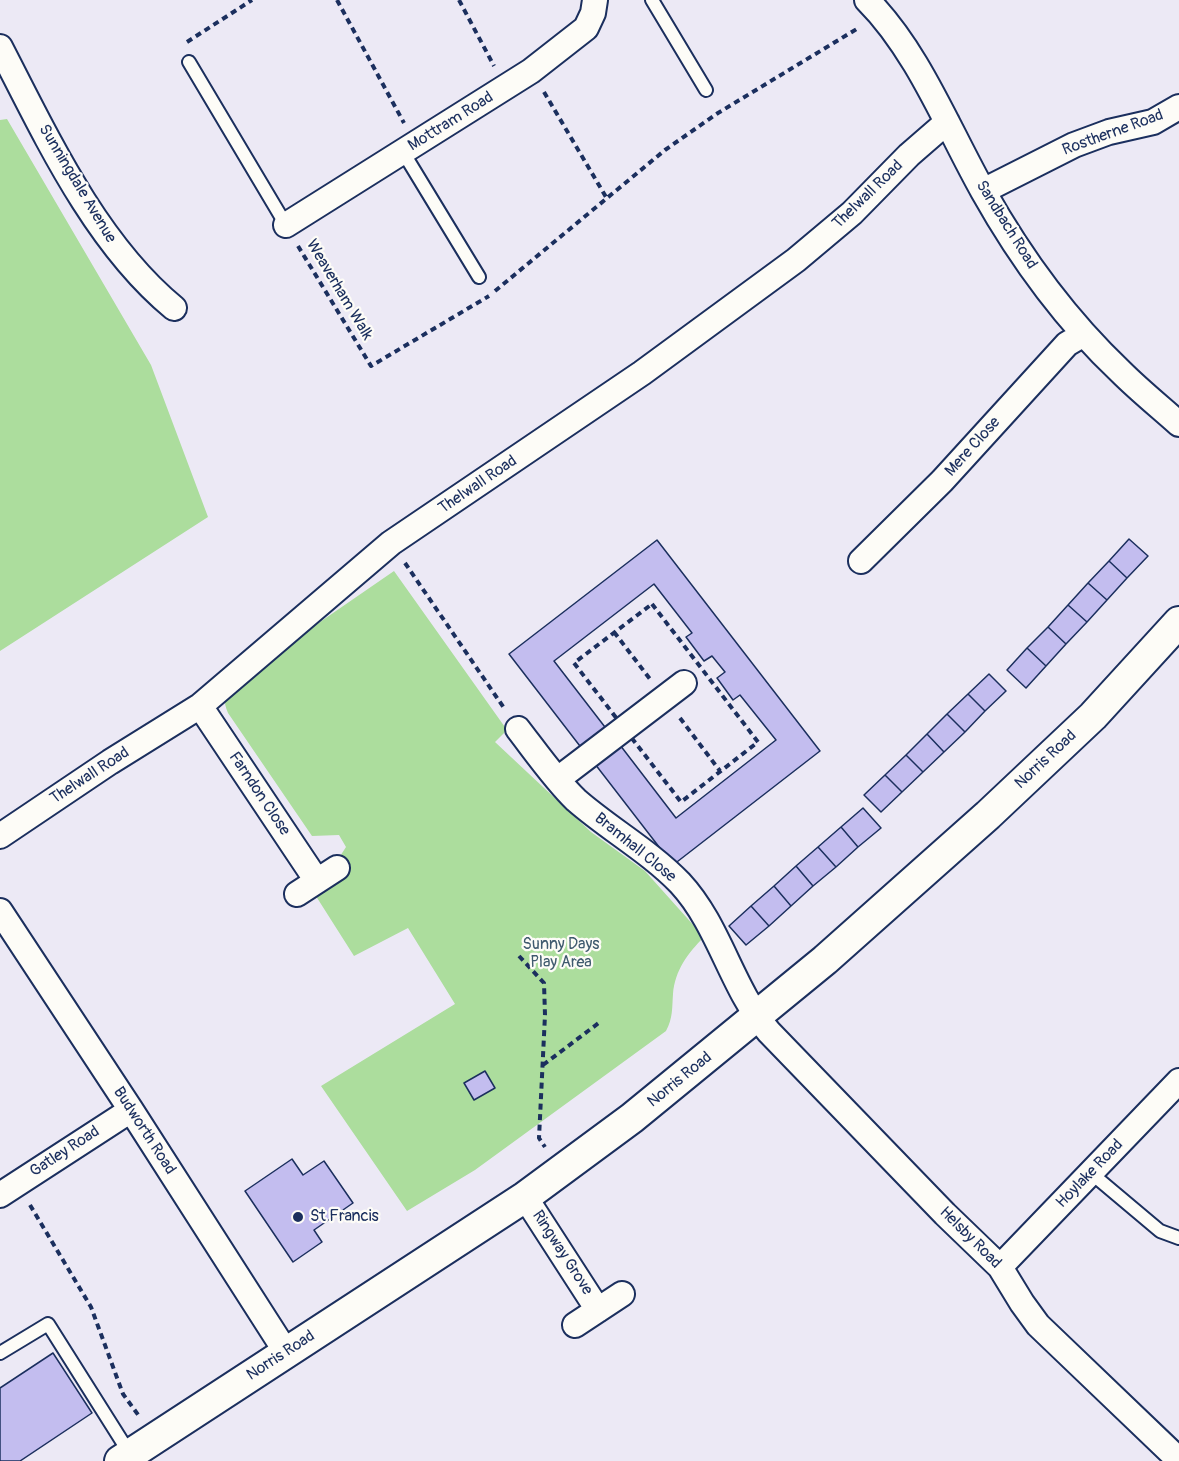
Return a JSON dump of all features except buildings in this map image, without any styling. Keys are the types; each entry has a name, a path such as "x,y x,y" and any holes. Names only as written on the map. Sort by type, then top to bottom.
{"street":[{"name":"Mottram Road","path":"286,225 531,71 586,28 593,13 595,0"},
{"name":"Sandbach Road","path":"874,7 917,68 983,191 1046,289 1121,373 1179,424"},
{"name":"Sunningdale Avenue","path":"0,47 38,121 86,203 117,250 151,289 174,308"},
{"name":"Rostherne Road","path":"983,191 1074,145 1109,132 1153,122 1179,107"},
{"name":"Thelwall Road","path":"0,836 110,762 200,706 391,543 642,373 796,260 852,213 909,155 947,122"},
{"name":"Mere Close","path":"861,561 942,481 1067,344 1084,334"},
{"name":"Norris Road","path":"125,1458 525,1197 633,1118 757,1018 988,816 1093,716 1179,622"},
{"path":"558,779 684,683"},
{"name":"Farndon Close","path":"200,706 327,874 297,894"},
{"name":"Bramhall Close","path":"518,729 573,797 680,883 709,923 757,1018"},
{"name":"Budworth Road","path":"0,911 286,1352"},
{"name":"Helsby Road","path":"757,1018 945,1214 1000,1267 1038,1325 1179,1460"},
{"name":"Hoylake Road","path":"1000,1267 1179,1081"},
{"name":"Gatley Road","path":"9,1189 131,1110"},
{"name":"Ringway Grove","path":"525,1197 598,1310"},
{"name":"Ringway Grove","path":"575,1326 622,1294"}],"lane":[{"path":"652,0 706,90"},
{"path":"189,62 286,225"},
{"path":"409,148 479,277"},
{"path":"1091,1173 1160,1231 1179,1238"},
{"path":"0,1353 48,1324 125,1458"}],"path":[{"path":"189,62 178,47 252,0"},
{"path":"337,0 409,148"},
{"path":"459,0 506,88"},
{"path":"531,71 606,197 665,150 874,7"},
{"name":"Weaverham Walk","path":"286,225 371,366 490,295 606,197"},
{"path":"391,543 518,729"},
{"path":"519,956 544,983 545,1015 539,1138 561,1170"},
{"path":"543,1065 600,1022"},
{"path":"9,1189 91,1307 123,1394"}],"green space":[{"path":"7,119 151,365 208,517 0,651 0,120"},
{"name":"Sunny Days Play Area","path":"394,571 507,730 495,742 591,832 645,871 704,937 688,956 676,977 671,1017 666,1031 475,1170 407,1211 321,1086 455,1004 408,928 354,956 307,882 337,861 346,847 339,835 312,836 228,713 225,701 230,684"}],"place":[{"name":"St Francis","path":"298,1217"}]}
